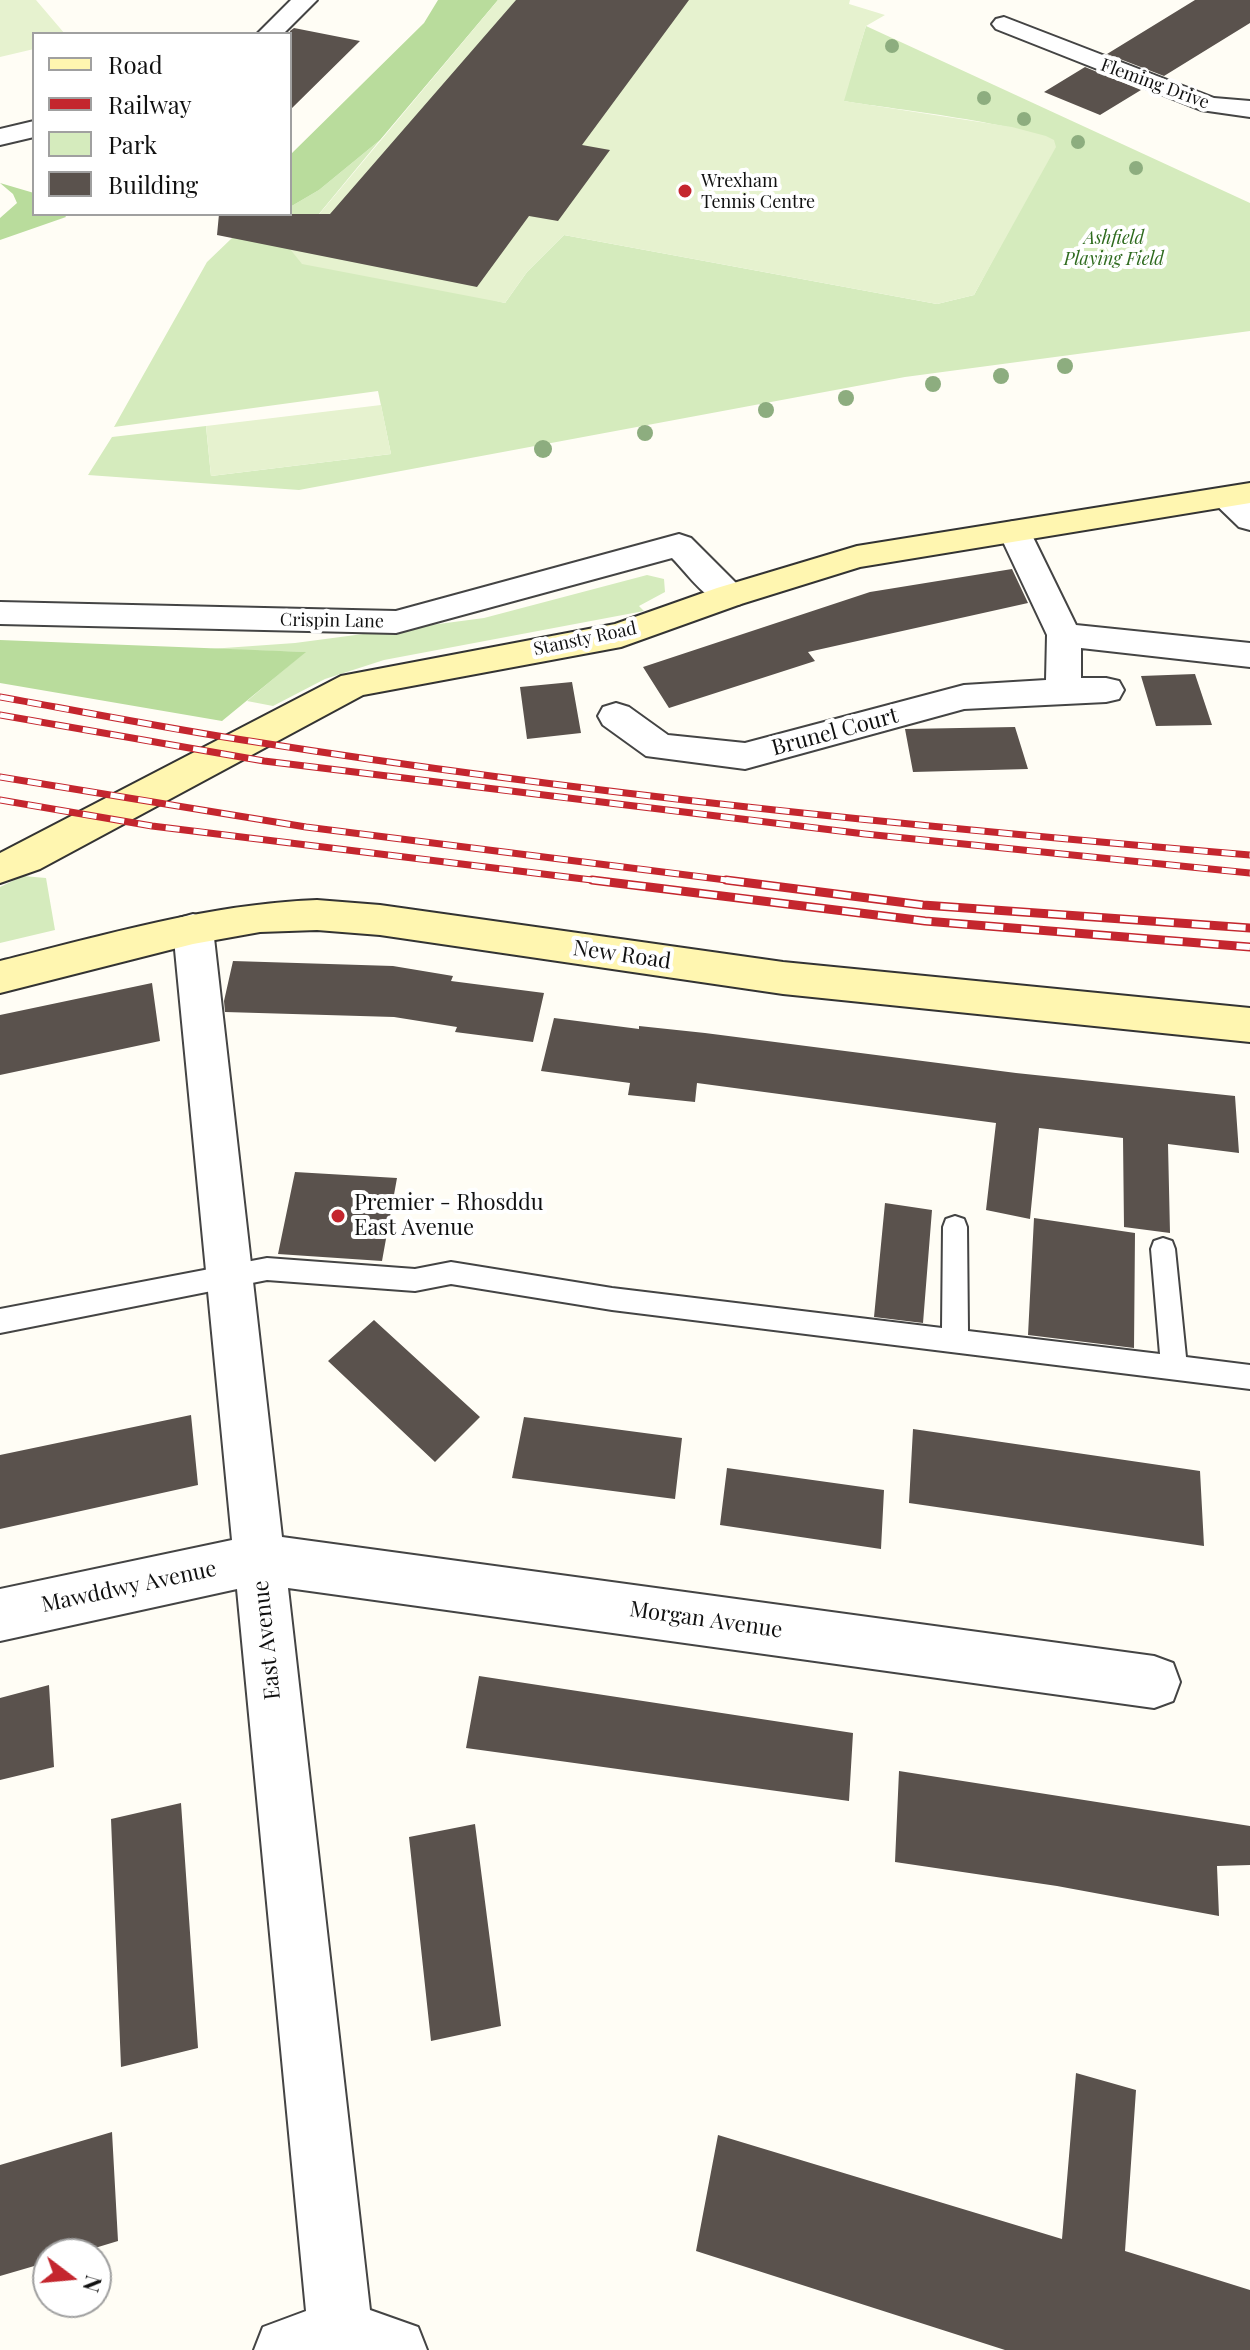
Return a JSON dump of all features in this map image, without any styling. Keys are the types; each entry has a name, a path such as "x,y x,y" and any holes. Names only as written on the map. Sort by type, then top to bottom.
{"main road":[{"name":"Stansty Road","path":"0,868 26,859 354,685 621,635 729,596 857,557 1014,531 1242,504"},
{"name":"New Road","path":"0,977 193,929 260,917 317,915 380,920 783,978 1250,1025"}],"street":[{"path":"271,32 305,0"},
{"name":"Fleming Drive","path":"1004,24 1210,105 1250,109"},
{"name":"Fleming Drive","path":"1062,48 1085,34"},
{"path":"0,137 32,129"},
{"path":"1014,531 1064,635 1063,691"},
{"name":"Crispin Lane","path":"0,613 396,622 679,545 729,596"},
{"path":"1064,635 1250,655"},
{"name":"Brunel Court","path":"616,716 659,747 745,756 964,697 1106,690"},
{"name":"East Avenue","path":"193,929 341,2346"},
{"name":"Mawddwy Avenue","path":"0,1615 258,1559"},
{"name":"Morgan Avenue","path":"258,1559 1154,1682"}],"lane":[{"path":"955,1227 955,1341"},
{"path":"1163,1249 1174,1368"},
{"path":"0,1321 267,1269 415,1280 463,1274 612,1299 1250,1377"}],"green space":[{"path":"0,0 36,0 63,32 32,32 32,49 0,57"},
{"path":"438,0 498,0 380,140 319,190 292,206 292,153 424,23"},
{"name":"Wrexham Tennis Centre","path":"498,0 850,0 849,4 885,15 866,26 844,101 1012,127 1046,136 1054,140 1056,147 974,295 937,304 564,235 527,272 505,303 302,264 290,249"},
{"name":"Ashfield Playing Field","path":"866,26 1250,203 1250,331 905,377 299,490 88,475 112,437 206,426 211,476 391,454 378,391 114,427 207,262 255,216 292,216 292,206 319,190 380,140 290,249 505,303 527,272 564,235 937,304 974,295 1055,144 1021,130 843,101"},
{"path":"0,183 32,192 32,216 66,217 0,240 0,218 17,203 13,194"},
{"path":"381,405 391,454 211,476 206,426"},
{"path":"647,575 664,579 665,592 639,606 644,611 384,660 325,679 273,706 247,701 305,652 210,649 295,643 484,618"},
{"path":"0,640 306,652 222,721 0,683"},
{"path":"23,876 46,878 55,930 0,943 0,887"}],"building":[{"path":"516,0 689,0 582,145 610,150 558,221 529,216 477,287 217,235 219,216 330,214"},
{"path":"1195,0 1250,0 1250,23 1164,76 1107,54"},
{"path":"294,28 360,41 292,108 292,32"},
{"path":"1085,67 1141,90 1100,115 1044,92"},
{"path":"1012,569 1028,603 808,652 815,661 669,708 643,667 870,592"},
{"path":"1195,674 1212,725 1156,726 1141,676"},
{"path":"572,682 581,733 527,739 520,687"},
{"path":"1015,727 1028,769 913,772 905,729"},
{"path":"233,961 393,966 453,976 451,981 544,993 533,1042 455,1032 457,1027 394,1017 225,1012 224,1001"},
{"path":"152,983 160,1041 0,1075 0,1015"},
{"path":"554,1018 1235,1096 1239,1153 1168,1144 1170,1233 1124,1227 1123,1138 1039,1128 1030,1219 986,1210 996,1123 697,1083 695,1102 628,1095 630,1083 541,1071"},
{"name":"Premier - Rhosddu East Avenue","path":"295,1172 397,1178 382,1261 278,1254"},
{"path":"885,1203 932,1210 923,1323 874,1317"},
{"path":"1034,1218 1135,1233 1134,1348 1028,1335"},
{"path":"374,1320 480,1417 435,1462 328,1361"},
{"path":"191,1415 198,1485 0,1529 0,1455"},
{"path":"524,1417 682,1438 675,1499 512,1478"},
{"path":"913,1429 1200,1471 1204,1546 909,1503"},
{"path":"727,1468 884,1490 881,1549 720,1525"},
{"path":"479,1676 853,1733 849,1801 466,1748"},
{"path":"49,1685 54,1767 0,1780 0,1698"},
{"path":"899,1771 1250,1826 1250,1865 1217,1866 1219,1916 1057,1886 895,1862"},
{"path":"181,1803 198,2048 121,2067 111,1819"},
{"path":"475,1824 501,2026 431,2041 409,1837"},
{"path":"1076,2073 1136,2090 1125,2251 1250,2290 1250,2350 1005,2350 696,2251 718,2135 1062,2239"},
{"path":"112,2132 118,2241 112,2243 112,2238 32,2238 32,2267 0,2276 0,2165"}],"railway":[{"path":"0,697 224,737 503,778 876,821 1250,855"},
{"path":"0,715 264,761 865,834 1250,873"},
{"path":"0,777 306,827 742,882"},
{"path":"0,800 152,826 608,882"},
{"path":"592,880 925,921 1250,947"},
{"path":"726,880 923,905 1250,928"}],"place":[{"name":"Wrexham Tennis Centre","path":"685,191"},
{"name":"Premier - Rhosddu East Avenue","path":"338,1216"}]}
